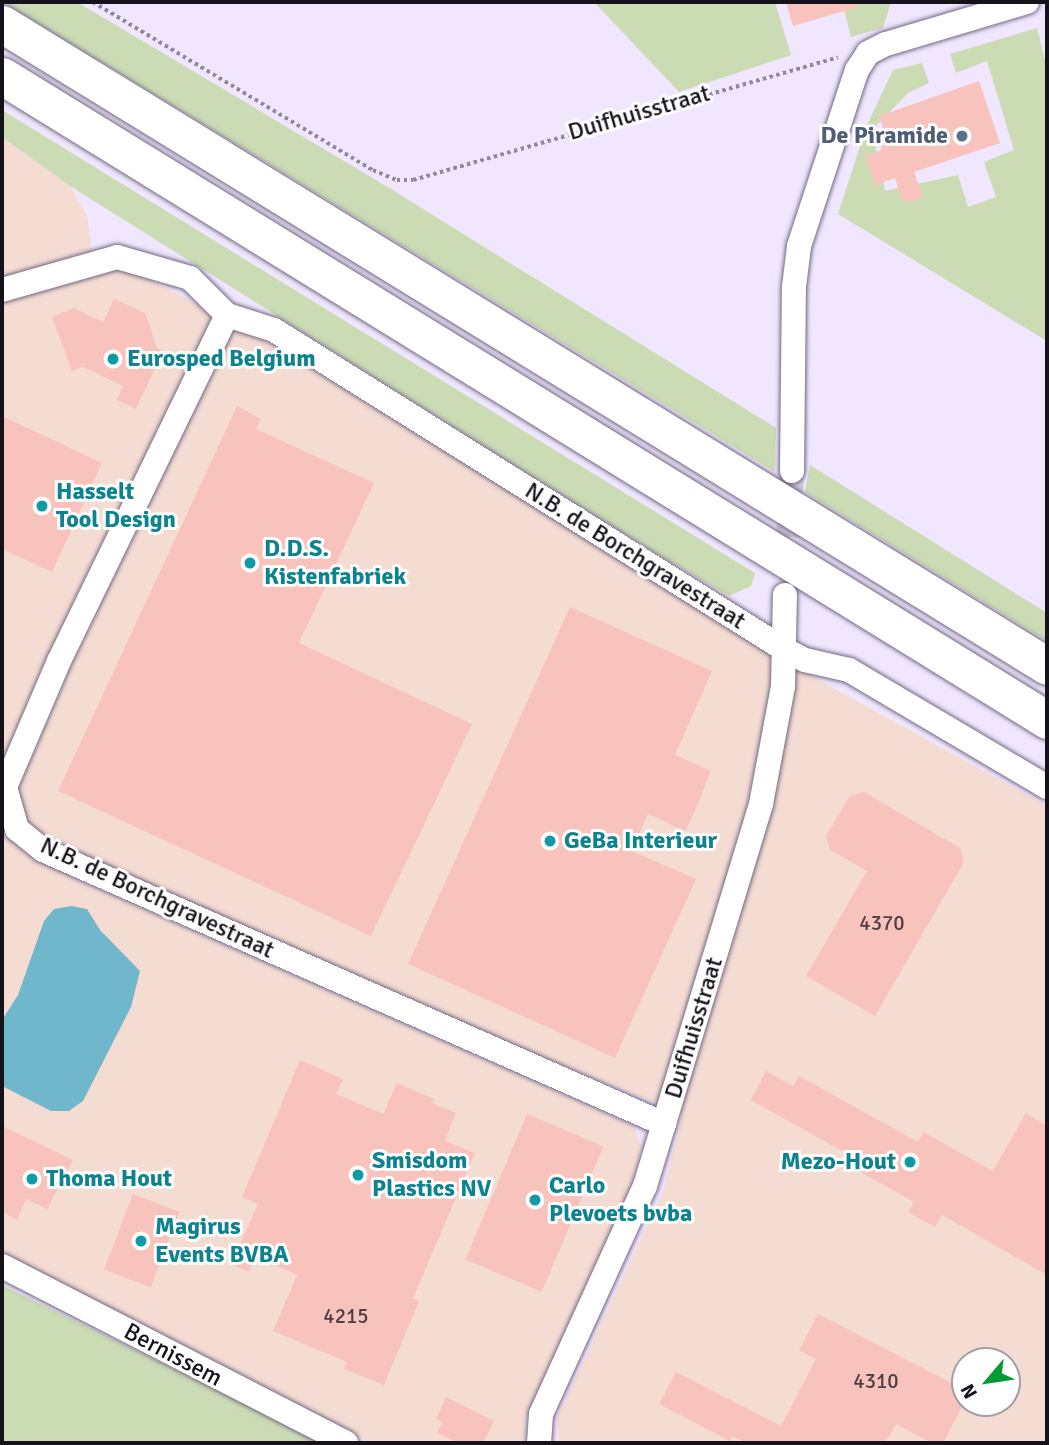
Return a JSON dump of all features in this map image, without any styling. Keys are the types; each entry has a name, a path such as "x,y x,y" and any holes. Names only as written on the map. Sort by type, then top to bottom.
{"highway":[{"path":"2,24 1047,666"},
{"path":"2,76 1047,720"}],"street":[{"path":"792,471 794,287 799,246 857,70 868,54 1027,2"},
{"name":"N.B. de Borchgravestraat","path":"2,290 117,257 190,278 227,315 274,330 784,649 805,660 849,670 1047,787"},
{"name":"N.B. de Borchgravestraat","path":"227,315 59,661 5,787 17,829 43,850 664,1124"},
{"name":"Duifhuisstraat","path":"539,1443 541,1413 629,1223 664,1124 761,804 783,687 785,595"},
{"name":"Bernissem","path":"2,1266 346,1443"}],"path":[{"name":"Duifhuisstraat","path":"93,2 373,170 397,180 413,180 626,116 849,54 868,54"}],"shaded area":[{"path":"2,137 70,186 87,216 92,250 251,332 765,650 1047,806 1047,1443 559,1443 557,1418 663,1192 683,1113 58,872 634,1126 642,1148 630,1190 526,1419 524,1443 371,1443 2,1258"}],"green space":[{"path":"3,2 77,2 386,186 776,428 775,472"},
{"path":"594,2 775,2 791,55 679,92"},
{"path":"842,2 891,2 883,28 851,37"},
{"path":"1037,28 1047,68 1047,341 838,214 867,125 893,70 922,63 929,83 908,93 872,130 885,191 958,175 968,207 996,197 984,162 1014,150 987,61 956,73 950,54"},
{"path":"2,110 755,573 751,586 729,596 659,555 70,186 2,137"},
{"path":"810,465 1047,613 1047,641 805,492"},
{"path":"2,1285 325,1443 2,1443"}],"water":[{"path":"71,906 87,909 100,930 140,971 131,1007 83,1101 69,1111 51,1111 2,1086 2,1020 18,995 44,921 54,909"}],"building":[{"path":"786,2 858,2 858,7 793,26"},
{"path":"979,81 1000,143 914,172 923,197 909,202 901,199 895,178 875,185 865,156 882,150 875,130 883,128 879,116"},
{"name":"Eurosped Belgium","path":"114,299 145,313 157,348 163,351 136,409 117,400 123,386 83,367 72,371 52,317 74,308 103,322"},
{"name":"D.D.S. Kistenfabriek","path":"237,406 261,419 256,429 374,483 299,643 472,724 371,936 58,791"},
{"name":"Hasselt Tool Design","path":"2,416 102,463 52,572 2,549"},
{"name":"GeBa Interieur","path":"570,607 712,671 675,755 711,771 694,813 685,831 648,814 632,851 696,879 615,1058 408,964"},
{"path":"864,792 960,848 964,862 875,1016 806,976 867,871 830,850 826,836 850,796"},
{"name":"Smisdom Plastics NV","path":"300,1060 343,1079 336,1094 383,1114 397,1083 434,1099 432,1103 456,1113 445,1141 475,1153 413,1298 419,1301 384,1385 344,1369 347,1362 273,1331 297,1275 256,1256 249,1272 231,1264 258,1204 242,1197"},
{"path":"766,1071 793,1086 799,1076 918,1142 923,1132 993,1171 1026,1113 1047,1126 1047,1275 942,1215 935,1227 908,1212 914,1202 848,1165 853,1157 751,1100"},
{"name":"Carlo Plevoets bvba","path":"527,1114 603,1146 542,1292 465,1259"},
{"name":"Thoma Hout","path":"2,1126 73,1160 47,1209 26,1199 17,1220 2,1212"},
{"name":"Magirus Events BVBA","path":"133,1194 180,1212 151,1288 104,1270"},
{"path":"818,1314 951,1383 951,1417 957,1417 943,1443 932,1443 896,1424 885,1443 747,1443 732,1436 730,1441 659,1404 676,1372 781,1426 816,1359 799,1350"},
{"path":"446,1397 494,1421 483,1443 458,1443 437,1433 442,1422 436,1419"}],"tunnel":[{"path":"786,573 792,471"}],"place":[{"name":"De Piramide","path":"962,136"},
{"name":"Eurosped Belgium","path":"113,359"},
{"name":"Hasselt Tool Design","path":"42,506"},
{"name":"D.D.S. Kistenfabriek","path":"250,563"},
{"name":"GeBa Interieur","path":"550,841"},
{"name":"Mezo-Hout","path":"910,1162"},
{"name":"Smisdom Plastics NV","path":"358,1175"},
{"name":"Thoma Hout","path":"32,1179"},
{"name":"Carlo Plevoets bvba","path":"535,1200"},
{"name":"Magirus Events BVBA","path":"141,1241"}]}
